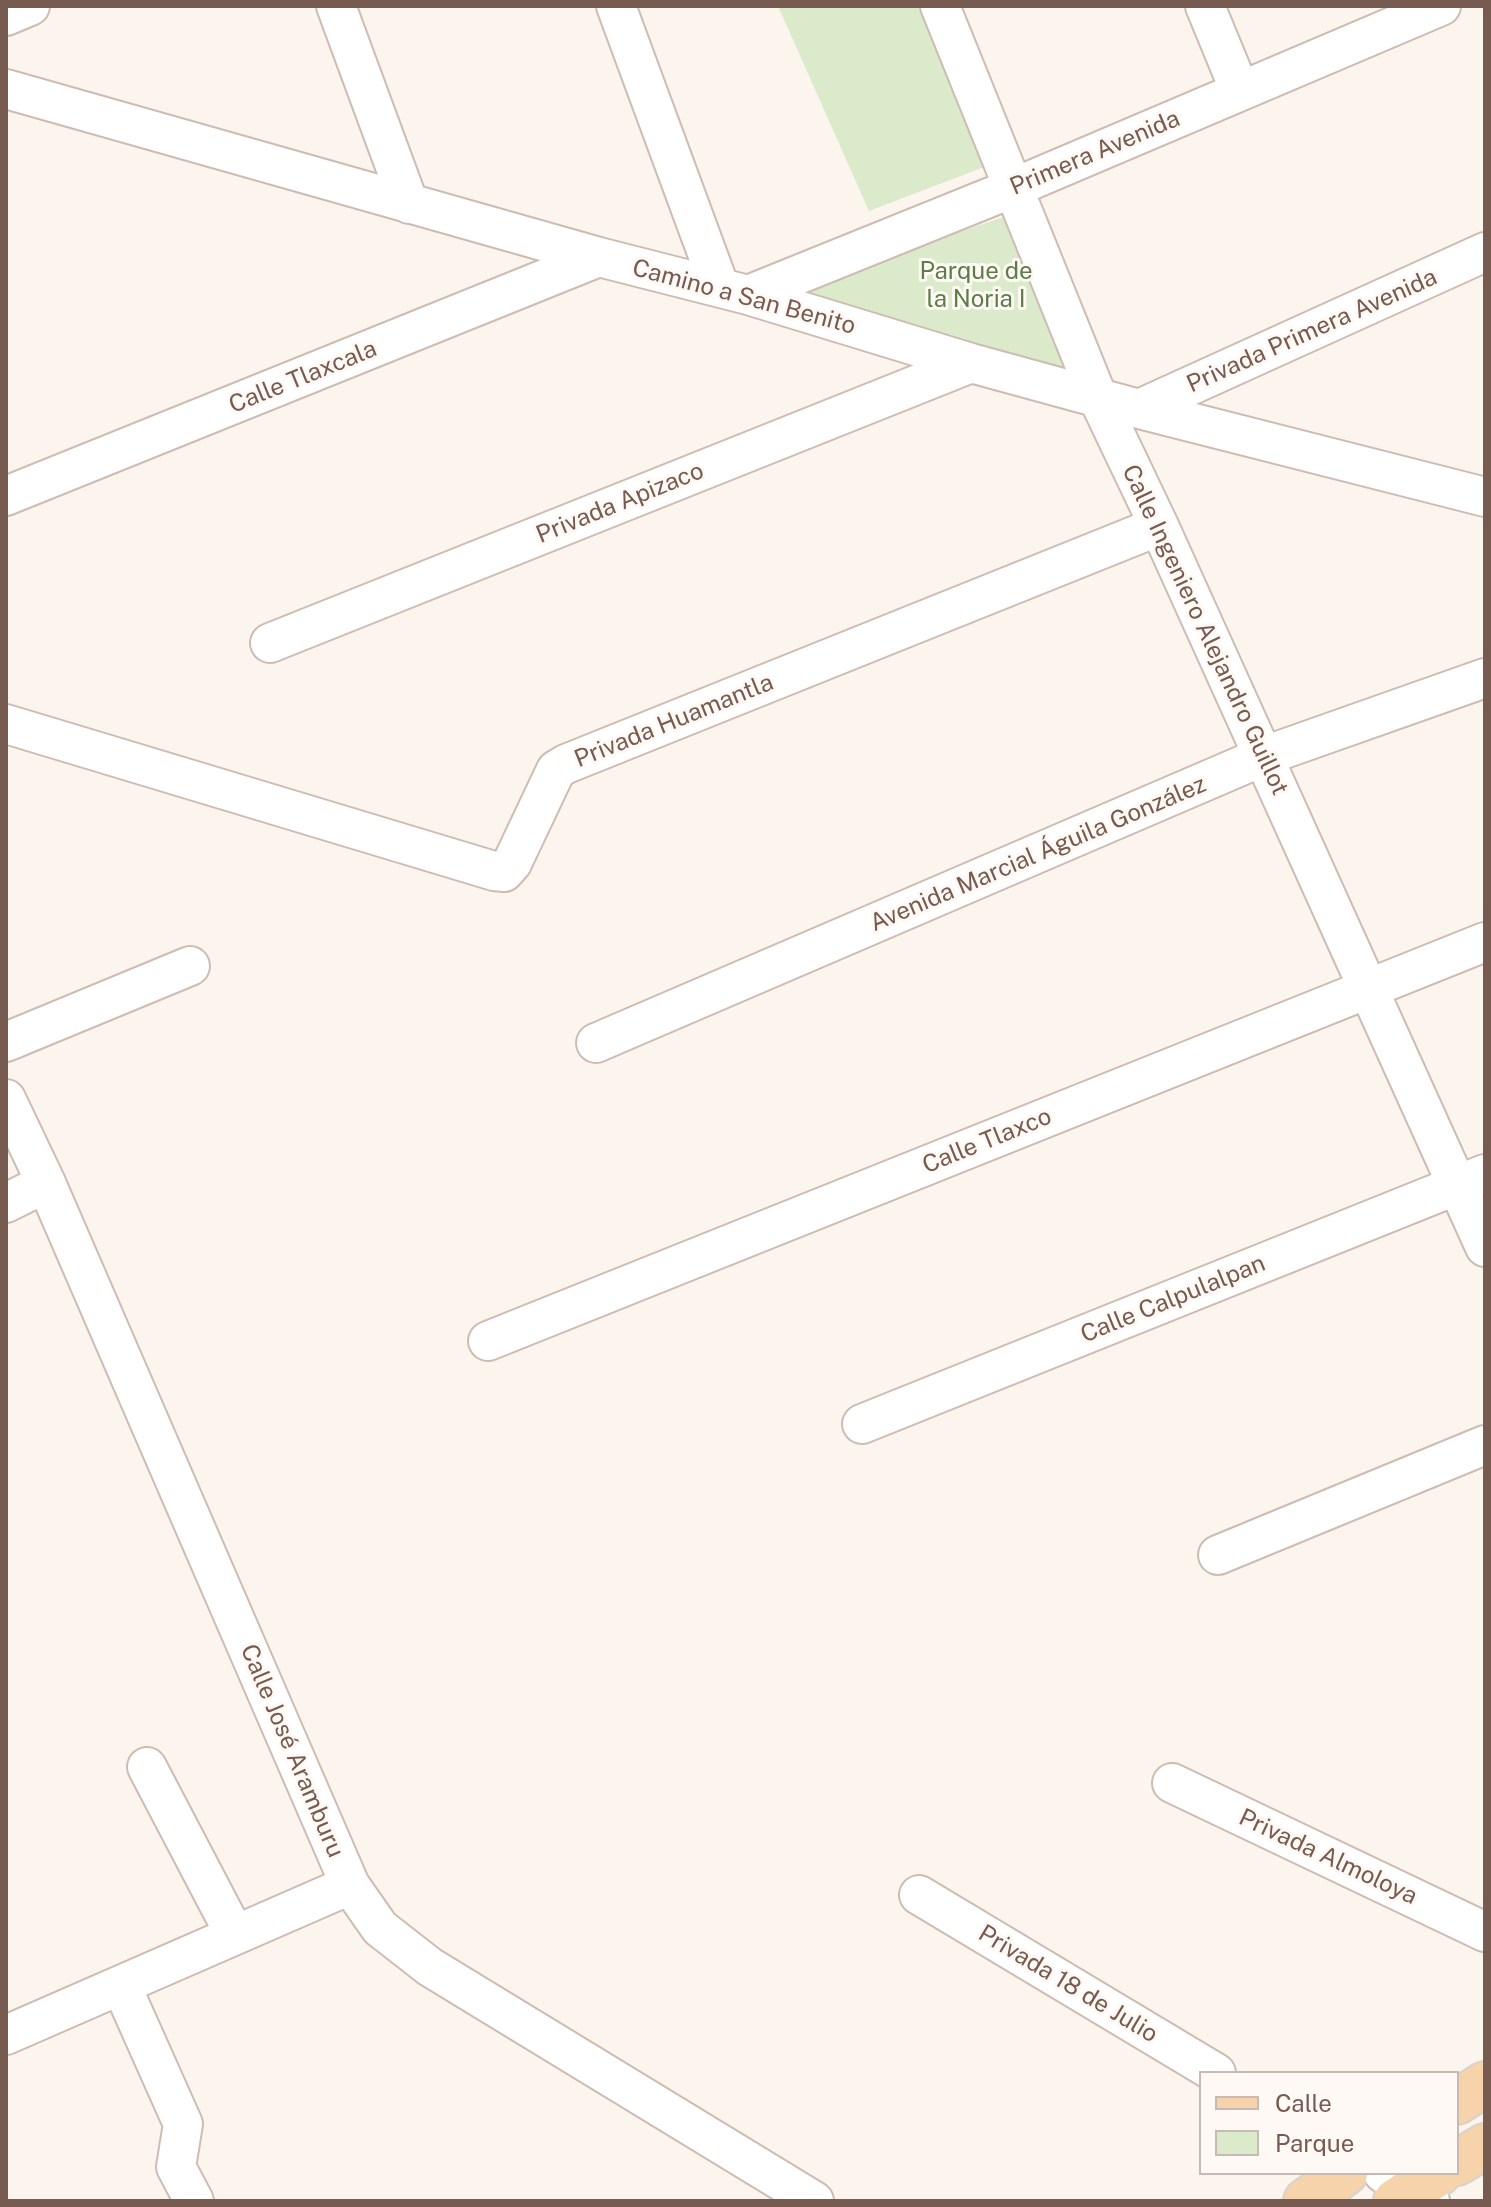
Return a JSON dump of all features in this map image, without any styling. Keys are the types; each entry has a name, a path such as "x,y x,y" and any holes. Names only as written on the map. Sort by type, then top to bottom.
{"main road":[{"path":"1459,2101 1485,2084"},
{"path":"1459,2162 1485,2146"},
{"path":"1306,2201 1342,2175"}],"street":[{"path":"6,16 30,6"},
{"path":"336,6 409,204"},
{"path":"616,6 734,291"},
{"name":"Calle Ingeniero Alejandro Guillot","path":"940,6 1098,398 1369,988 1471,1180 1485,1247"},
{"path":"1205,6 1240,91"},
{"name":"Primera Avenida","path":"734,291 1013,188 1441,6"},
{"name":"Camino a San Benito","path":"6,89 599,257 734,291 971,363 1485,497"},
{"name":"Privada Primera Avenida","path":"1139,409 1485,252"},
{"name":"Calle Tlaxcala","path":"6,496 599,257"},
{"name":"Privada Apizaco","path":"270,643 971,363"},
{"name":"Privada Huamantla","path":"6,724 504,872 512,863 556,770 1159,526"},
{"name":"Avenida Marcial Águila González","path":"596,1043 1264,756 1485,678"},
{"name":"Calle Tlaxco","path":"488,1341 1485,942"},
{"path":"6,1042 190,966"},
{"name":"Calle José Aramburu","path":"6,1099 46,1183 350,1885 380,1928 430,1967 814,2201"},
{"name":"Calle Calpulalpan","path":"862,1424 1471,1180"},
{"path":"6,1203 46,1183"},
{"path":"1218,1555 1485,1445"},
{"path":"147,1767 235,1935"},
{"name":"Privada Almoloya","path":"1172,1783 1485,1932"},
{"path":"7,2034 350,1885"},
{"name":"Privada 18 de Julio","path":"919,1895 1213,2071"},
{"path":"121,1985 183,2124 176,2167 194,2201"}],"green space":[{"path":"778,6 925,6 992,164 869,211"},
{"name":"Parque de la Noria I","path":"1007,216 1076,373 785,289"}]}
